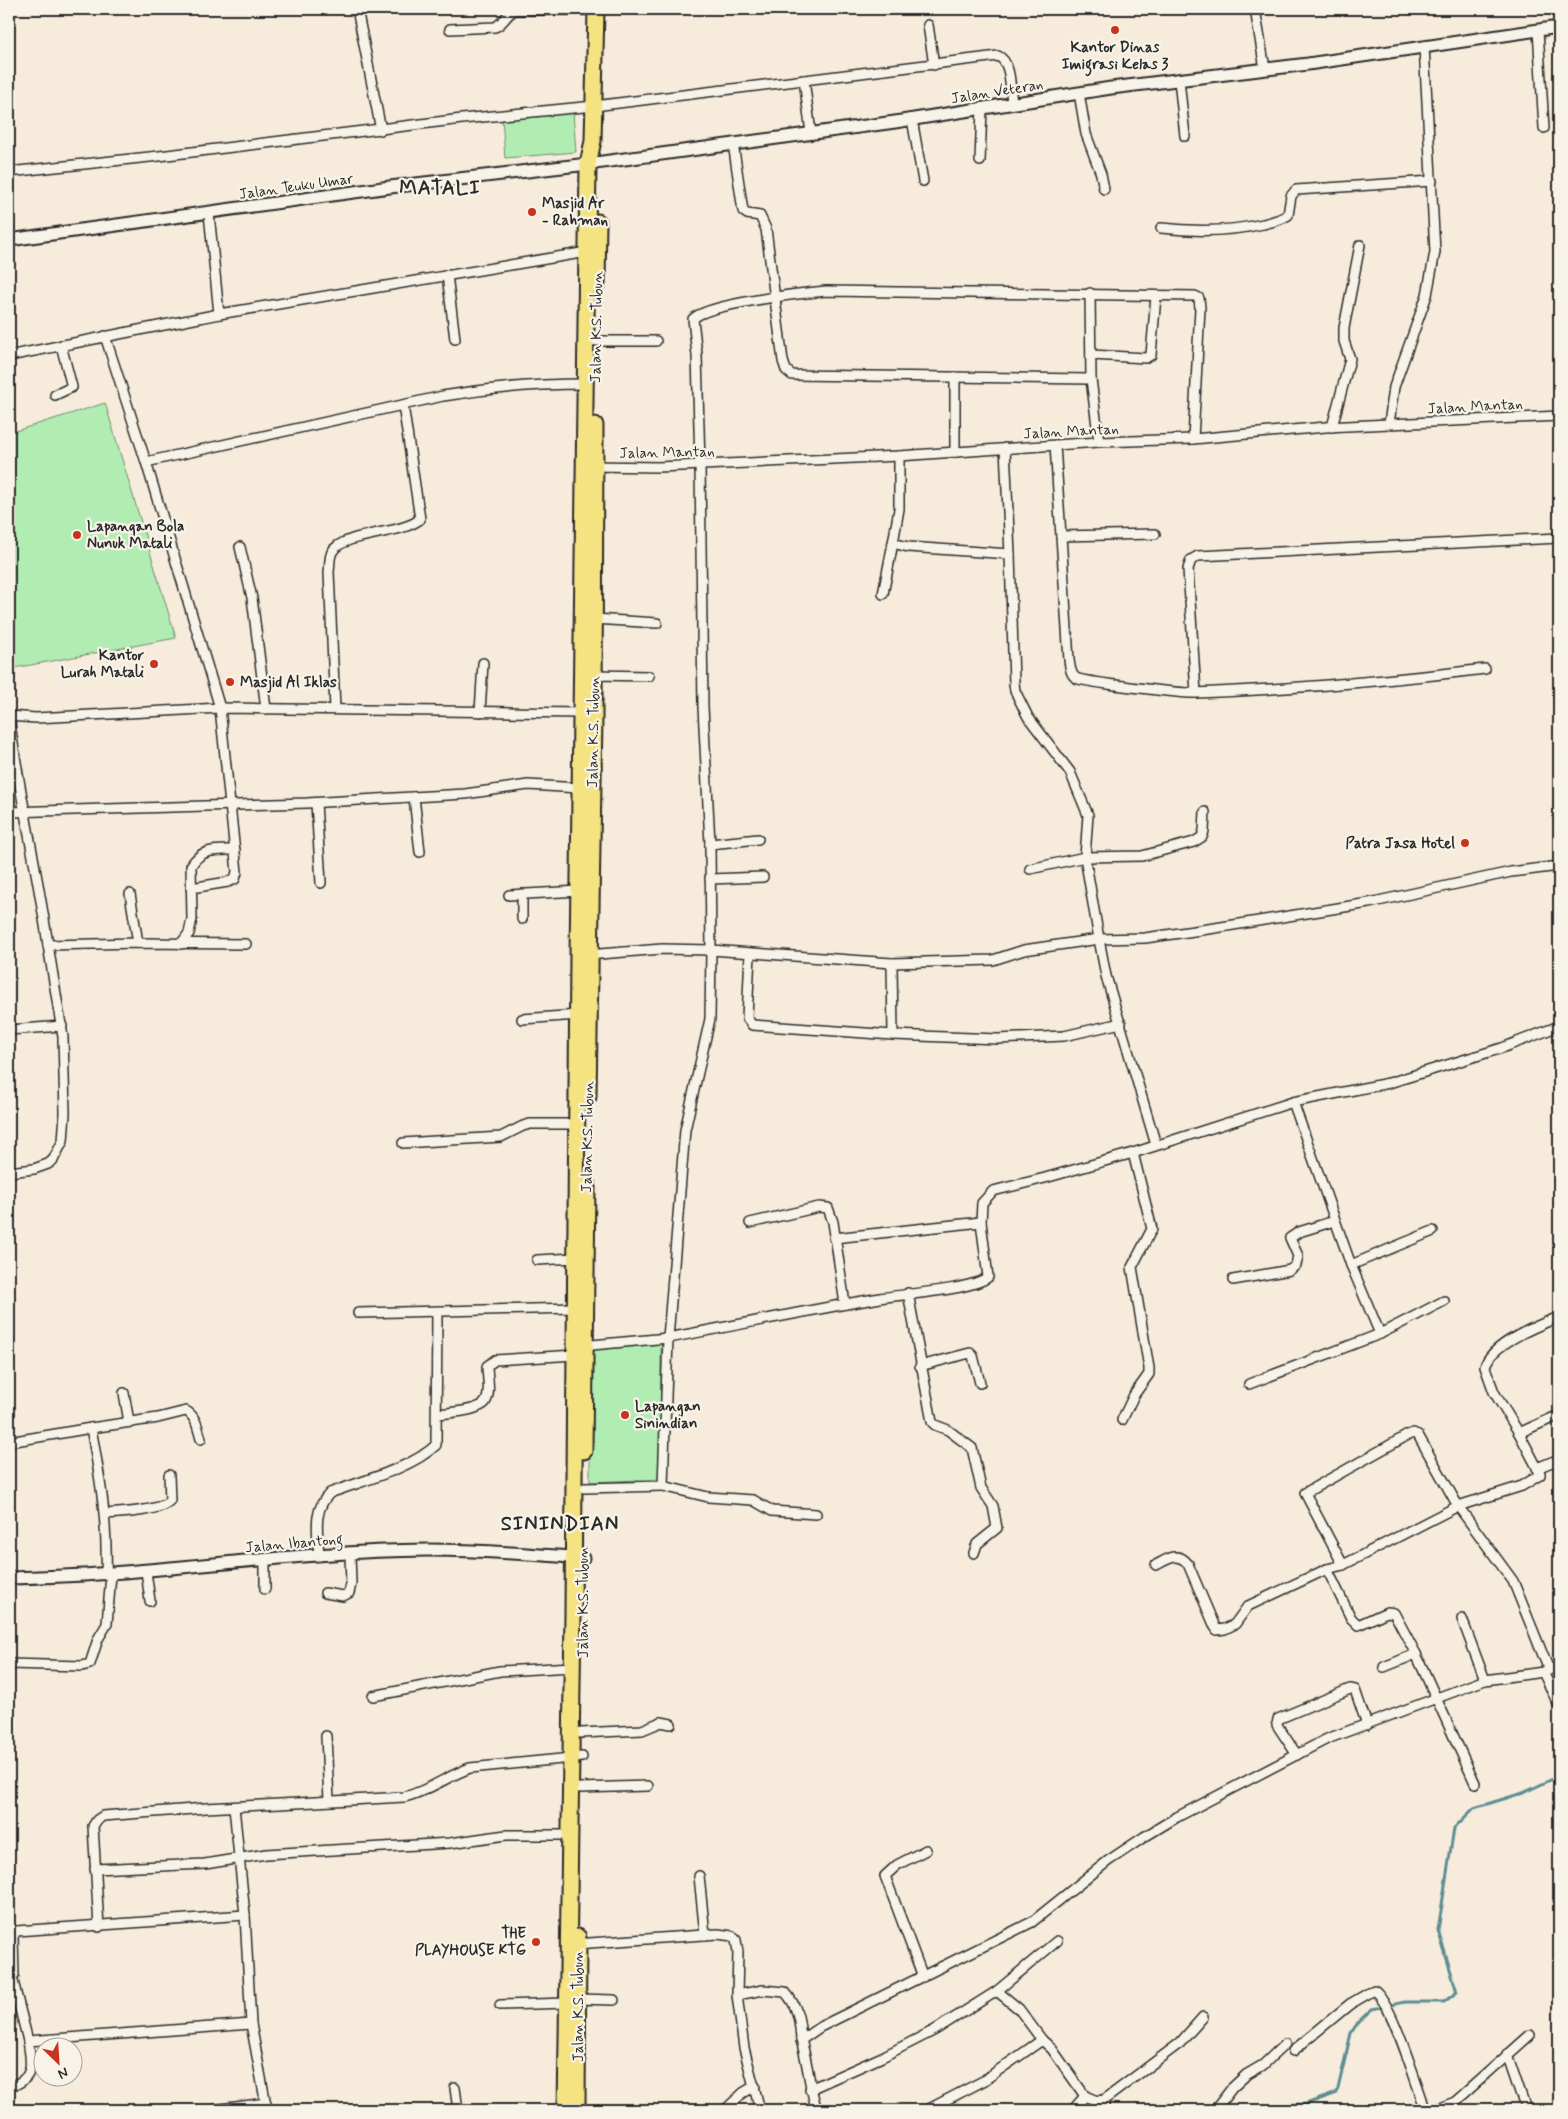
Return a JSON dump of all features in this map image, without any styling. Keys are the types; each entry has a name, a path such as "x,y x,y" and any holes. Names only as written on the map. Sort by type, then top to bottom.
{"highway":[{"path":"593,164 596,10"},
{"name":"Jalan K.S. Tubun","path":"577,2110 569,1835 578,1733 579,1349 584,956 594,675 594,619 585,384 587,252 593,164"},
{"name":"Jalan K.S. Tubun","path":"577,1713 572,1667 584,1488 579,1349 575,1308 578,1015 584,956 579,891 580,788 589,466 596,341 593,164"},
{"name":"Jalan K.S. Tubun","path":"573,1944 580,1788 576,1757"},
{"name":"Jalan K.S. Tubun","path":"566,2110 573,2001"}],"street":[{"path":"357,9 381,130"},
{"path":"1255,9 1264,69"},
{"path":"450,29 495,27 501,24 506,16 515,10 596,10"},
{"path":"928,25 934,64"},
{"name":"Jalan Veteran","path":"593,164 912,119 1079,93 1559,27"},
{"path":"1538,30 1544,128"},
{"path":"1389,424 1394,387 1417,323 1432,272 1435,252 1424,46"},
{"path":"9,172 381,130 462,119 594,106 998,56 1002,58 1007,66 1012,103"},
{"path":"804,80 811,133"},
{"path":"1179,80 1185,136"},
{"path":"1079,93 1086,134 1101,174 1104,189"},
{"path":"980,161 982,108"},
{"path":"912,119 923,181"},
{"path":"733,143 743,211 747,214 760,216 764,221 776,298 783,361 786,370 792,375 1091,379"},
{"name":"Jalan Teuku Umar","path":"9,240 390,187 593,164"},
{"path":"1161,228 1206,232 1246,228 1276,221 1288,215 1291,196 1296,190 1432,181"},
{"path":"209,213 219,314"},
{"path":"1332,427 1350,359 1344,341 1344,328 1360,245"},
{"path":"9,356 219,314 587,252"},
{"path":"447,275 455,339"},
{"path":"663,1486 668,1338 685,1130 710,1019 710,844 703,707 697,355 693,318 698,314 706,312 776,298 843,290 1195,296 1199,298 1200,316 1193,439"},
{"path":"1090,294 1091,379 1100,442"},
{"path":"1090,355 1146,358 1151,355 1156,296"},
{"path":"105,336 146,462 220,708 237,872 235,879 228,882 191,888"},
{"path":"596,341 656,341"},
{"path":"55,395 72,387 61,345"},
{"path":"955,377 955,452"},
{"path":"146,462 403,405 489,388 537,384 585,384"},
{"path":"335,709 329,572 332,553 341,544 410,525 420,519 403,405"},
{"name":"Jalan Mantan","path":"589,466 700,465 899,456 1100,442 1193,439 1332,427 1559,416"},
{"path":"1055,445 1069,660 1071,673 1074,677 1196,693 1273,690 1410,679 1485,670"},
{"path":"1005,448 1015,691 1037,732 1065,764 1088,815 1085,857 1106,976 1156,1145"},
{"path":"883,594 899,508 899,456"},
{"path":"1061,536 1155,534"},
{"path":"1196,693 1188,569 1192,560 1198,556 1559,538"},
{"path":"893,542 908,546 1010,554"},
{"path":"240,547 255,617 266,709"},
{"path":"594,619 657,622"},
{"path":"480,712 483,663"},
{"path":"594,675 649,676"},
{"path":"9,1172 34,1169 48,1164 56,1156 63,1141 65,1112 62,1026 39,882 23,811 9,716 36,718 220,708 581,713"},
{"path":"9,812 414,797 465,794 528,785 580,788"},
{"path":"414,797 420,852"},
{"path":"316,802 321,884"},
{"path":"1030,869 1085,857 1142,856 1194,842 1202,837 1205,812"},
{"path":"710,844 758,839"},
{"path":"181,944 189,933 192,919 191,866 201,854 212,850 235,850"},
{"path":"584,956 662,949 711,950 892,963 992,960 1024,950 1099,939 1145,938 1369,903 1497,874 1559,866"},
{"path":"710,879 763,877"},
{"path":"509,895 579,891"},
{"path":"130,894 138,943"},
{"path":"522,894 522,919"},
{"path":"48,945 138,943 246,944"},
{"path":"750,954 747,1018 750,1024 893,1035 998,1039 1048,1038 1072,1035 1120,1023"},
{"path":"892,963 893,1035"},
{"path":"522,1019 578,1015"},
{"path":"9,1030 62,1026"},
{"path":"437,1414 471,1410 483,1404 488,1389 487,1366 496,1360 668,1338 845,1304 963,1286 983,1281 988,1278 981,1222 982,1203 993,1190 1045,1178 1133,1153 1293,1102 1389,1083 1502,1048 1559,1026"},
{"path":"1293,1102 1334,1221 1380,1334"},
{"path":"403,1143 502,1138 530,1124 577,1124"},
{"path":"1122,1420 1134,1395 1149,1374 1132,1267 1152,1230 1133,1153"},
{"path":"750,1223 819,1207 828,1208 831,1213 845,1304"},
{"path":"1233,1280 1290,1270 1296,1264 1298,1256 1290,1238 1299,1232 1334,1221"},
{"path":"834,1238 981,1222"},
{"path":"1351,1265 1433,1231"},
{"path":"538,1260 576,1258"},
{"path":"908,1293 920,1366 932,1422 948,1430 972,1448 981,1488 993,1506 997,1528 977,1544 974,1553"},
{"path":"1249,1384 1380,1334 1444,1301"},
{"path":"358,1313 575,1308"},
{"path":"319,1556 317,1516 323,1500 330,1493 386,1474 436,1445 437,1312"},
{"path":"1156,1565 1175,1556 1184,1558 1215,1627 1221,1630 1235,1624 1248,1606 1327,1569 1343,1565 1458,1506 1522,1486 1539,1476 1540,1473 1519,1432 1494,1392 1485,1371 1486,1362 1507,1342 1559,1317"},
{"path":"920,1366 970,1354 973,1356 980,1383"},
{"path":"124,1393 129,1422"},
{"path":"9,1442 186,1411 195,1420 201,1439"},
{"path":"1519,1432 1559,1415"},
{"path":"9,1664 82,1666 90,1664 98,1639 107,1624 108,1574 105,1514 103,1490 91,1428"},
{"path":"1343,1565 1305,1493 1408,1436 1418,1435 1458,1506 1514,1581 1559,1706"},
{"path":"1537,1468 1559,1459"},
{"path":"105,1514 156,1508 165,1505 170,1500 169,1475"},
{"path":"584,1488 663,1486 708,1497 754,1500 772,1510 816,1514"},
{"name":"Jalan Ibantong","path":"9,1578 108,1574 265,1560 429,1550 578,1558"},
{"path":"325,1593 343,1596 349,1593 351,1584 350,1554"},
{"path":"265,1560 265,1589"},
{"path":"1327,1569 1355,1623 1358,1625 1387,1612 1394,1613 1437,1698 1475,1783"},
{"path":"146,1571 150,1601"},
{"path":"1462,1618 1485,1680"},
{"path":"1384,1667 1416,1654"},
{"path":"802,2040 820,2027 1032,1922 1108,1861 1144,1837 1177,1817 1328,1739 1485,1680 1546,1671 1559,1666"},
{"path":"373,1696 500,1671 572,1667"},
{"path":"1296,1755 1277,1725 1278,1719 1350,1689 1355,1690 1367,1725"},
{"path":"578,1733 642,1730 661,1722 671,1724"},
{"path":"326,1736 329,1800"},
{"path":"99,1927 93,1826 100,1817 329,1800 404,1797 417,1794 453,1774 470,1768 576,1757"},
{"path":"580,1788 648,1786"},
{"path":"212,2110 266,2106 251,2024 245,1915 234,1807"},
{"path":"95,1869 172,1866 280,1853 450,1843 506,1835 569,1835"},
{"path":"923,1977 884,1876 897,1865 926,1850"},
{"path":"699,1876 704,1935"},
{"path":"9,2087 21,2083 29,2075 30,2057 28,2041 10,1977 14,1974 15,1969 13,1937 16,1931 99,1927 245,1915"},
{"path":"573,1944 704,1935 726,1934 732,1936 736,1940 738,1952 737,1995 744,2048 760,2110"},
{"path":"810,2089 882,2057 935,2030 997,1991 1057,1941"},
{"path":"737,1995 763,1990 785,1992 795,2007 800,2021 802,2040 808,2064 810,2089 817,2110"},
{"path":"1293,2050 1325,2023 1369,1991 1374,1990 1378,1992 1392,2015 1426,2110"},
{"path":"997,1991 1019,2009 1042,2040 1052,2048 1085,2096 1097,2101 1104,2100 1180,2043 1204,2017"},
{"path":"500,2005 614,2000"},
{"path":"28,2041 251,2024"},
{"path":"1434,2110 1455,2102 1530,2035"},
{"path":"927,2110 983,2082 1042,2040"},
{"path":"1215,2110 1232,2088 1246,2075 1263,2066 1286,2044"},
{"path":"1507,2054 1526,2110"},
{"path":"725,2110 742,2093 755,2086"},
{"path":"455,2088 458,2110"},
{"path":"1073,2110 1085,2096"},
{"path":"1104,2100 1104,2110"}],"green space":[{"path":"573,112 576,152 505,158 502,118"},
{"name":"Lapangan Bola Nunuk Matali","path":"105,403 176,638 9,669 9,433"},
{"name":"Lapangan Sinindian","path":"661,1344 661,1479 590,1482 590,1350"}],"waterway":[{"path":"1277,2110 1283,2105 1306,2104 1337,2093 1351,2033 1359,2021 1372,2009 1405,2002 1444,2002 1457,1992 1438,1930 1454,1828 1474,1808 1523,1793 1559,1776"}],"place":[{"name":"Kantor Dinas Imigrasi Kelas 3","path":"1115,30"},
{"name":"Masjid Ar - Rahman","path":"532,212"},
{"name":"Lapangan Bola Nunuk Matali","path":"77,535"},
{"name":"Kantor Lurah Matali","path":"154,664"},
{"name":"Masjid Al Iklas","path":"230,682"},
{"name":"Patra Jasa Hotel","path":"1465,843"},
{"name":"Lapangan Sinindian","path":"625,1415"},
{"name":"THE PLAYHOUSE KTG","path":"536,1942"}],"district":[{"name":"MATALI","path":"440,187"},
{"name":"SININDIAN","path":"560,1523"}]}
